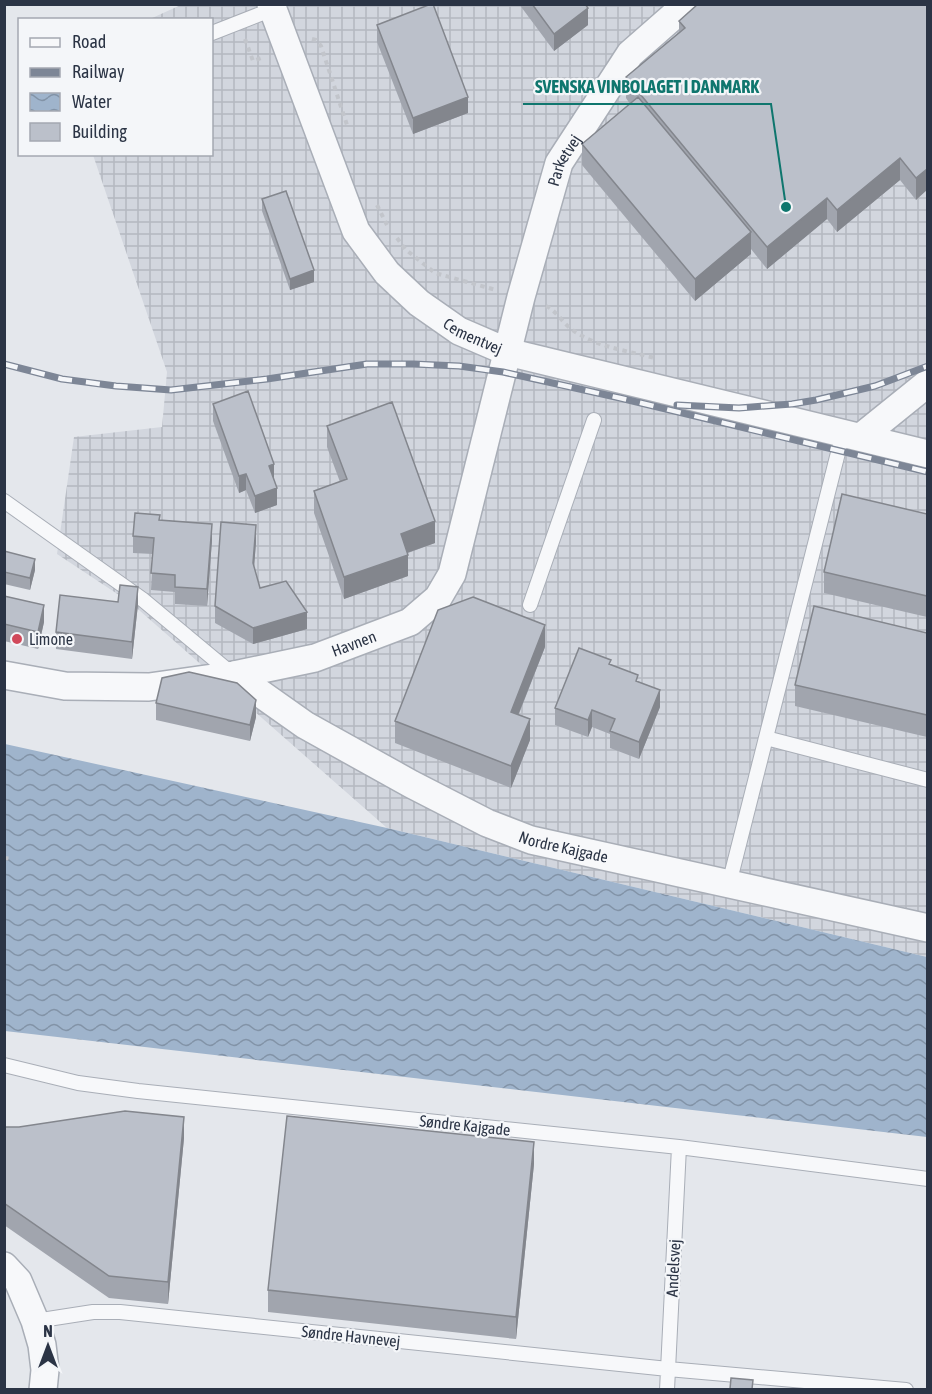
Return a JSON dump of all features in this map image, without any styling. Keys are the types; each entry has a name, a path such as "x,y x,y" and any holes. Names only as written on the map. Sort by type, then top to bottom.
{"street":[{"name":"Parketvej","path":"508,352 559,163 630,54 687,4"},
{"name":"Cementvej","path":"276,6 288,48 356,231 387,273 419,303 459,331 508,352 927,454"},
{"name":"Havnen","path":"4,675 65,686 149,687 234,675 315,658 410,622 438,598 452,574 508,352"},
{"path":"852,435 922,393"},
{"name":"Nordre Kajgade","path":"234,675 305,725 411,784 487,823 531,840 927,928"},
{"path":"4,1266 18,1281 35,1321 42,1345 45,1370 43,1389"}],"lane":[{"path":"213,33 276,6"},
{"path":"530,605 594,420"},
{"path":"729,884 766,738 852,435"},
{"path":"4,501 142,599 234,675"},
{"path":"766,738 927,780"},
{"name":"Søndre Kajgade","path":"4,1065 78,1083 138,1091 680,1147 927,1179"},
{"name":"Andelsvej","path":"667,1389 680,1147"},
{"name":"Søndre Havnevej","path":"35,1321 93,1312 120,1312 668,1369 906,1389"}],"path":[{"path":"240,22 253,61 308,39 316,40 321,46 349,132"},
{"path":"376,205 386,224 405,249 435,273 521,297 552,309 568,327 595,343 660,359"},
{"path":"4,858 12,859"}],"shaded area":[{"path":"183,4 927,5 927,957 387,828 131,603 57,554 74,437 162,427 167,372 93,156 213,156 213,18 152,18"}],"water":[{"path":"5,744 387,828 927,957 927,1137 5,1031"}],"building":[{"path":"433,4 468,97 413,118 377,25"},
{"path":"532,4 585,4 588,8 554,34"},
{"path":"698,4 927,4 927,169 916,178 900,158 837,210 827,198 767,247 626,77 685,28 679,21"},
{"path":"638,97 751,232 695,279 582,144"},
{"path":"286,191 314,270 290,279 262,199"},
{"path":"248,391 274,464 269,466 277,488 255,496 246,474 239,476 213,404"},
{"path":"392,402 435,521 401,534 408,555 344,577 314,491 347,479 327,426"},
{"path":"842,494 927,514 927,596 824,572"},
{"path":"135,513 160,515 159,520 212,524 207,589 175,587 175,575 151,573 154,538 133,536"},
{"path":"221,522 256,525 253,563 260,588 286,581 307,612 253,628 215,606"},
{"path":"4,551 35,559 30,578 4,572"},
{"path":"120,585 138,587 132,642 56,632 60,595 118,602"},
{"path":"4,596 44,605 38,632 4,624"},
{"path":"473,597 545,625 511,712 530,719 511,766 395,721 438,610"},
{"path":"814,606 927,633 927,715 795,685"},
{"path":"579,648 611,660 609,664 638,675 636,681 660,690 639,742 610,731 615,719 592,710 588,720 555,708"},
{"path":"189,672 237,683 256,700 250,725 156,703 162,678"},
{"path":"125,1111 184,1117 168,1282 109,1276 4,1203 4,1127 19,1127"},
{"path":"287,1116 534,1142 516,1317 268,1290"},
{"path":"731,1378 753,1380 752,1389 730,1389"}],"railway":[{"path":"4,364 62,379 171,390 367,364 459,366 503,372 620,398 928,472"},
{"path":"677,405 739,408 792,404 875,386 928,366"}],"place":[{"name":"SVENSKA VINBOLAGET I DANMARK","path":"786,207"},
{"name":"Limone","path":"17,639"}]}
